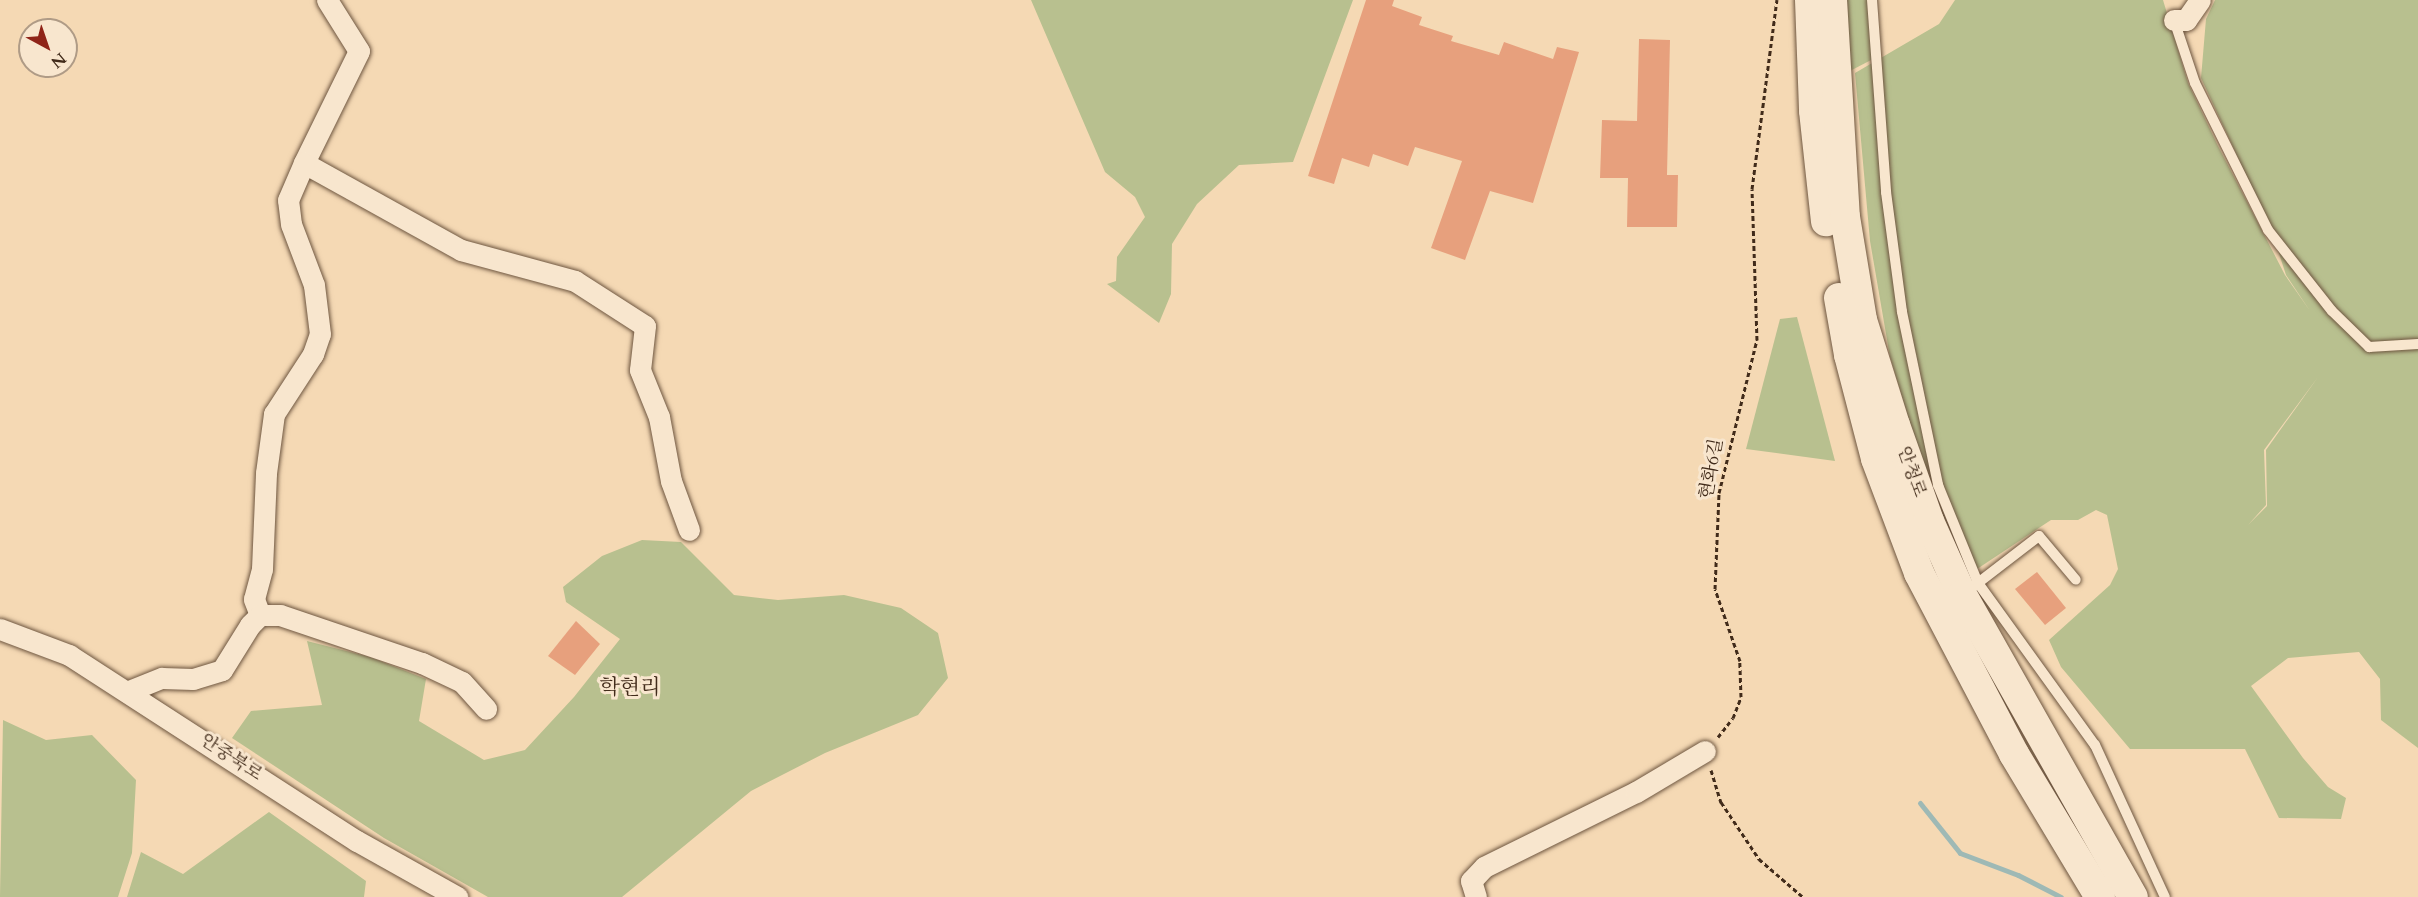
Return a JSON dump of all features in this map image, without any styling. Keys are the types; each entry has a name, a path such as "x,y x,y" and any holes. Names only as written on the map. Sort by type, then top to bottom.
{"street":[{"path":"260,615 254,599 262,569 266,473 274,414 313,354 320,334 314,285 291,224 288,200 359,51 327,0"},
{"name":"안청로","path":"1810,0 1814,111 1826,222 1849,355 1876,459 1924,582 2014,754 2100,897"},
{"name":"안청로","path":"1832,0 1845,217 1862,320 1929,521 1970,589 2133,897"},
{"path":"2174,20 2186,20 2200,0"},
{"path":"304,163 461,250 575,281 645,326 640,370 659,417 671,481 689,530"},
{"path":"129,691 162,678 193,679 222,670 250,625 260,615 280,615 422,663 462,682 486,708"},
{"name":"안중북로","path":"0,630 69,655 129,691 357,841 457,897"},
{"path":"1476,897 1471,881 1484,867 1636,792 1705,751"}],"lane":[{"path":"1872,0 1886,192 1904,323 1938,485 1970,589 2095,745 2165,897"},
{"path":"2174,20 2195,82 2268,230 2332,311 2369,346 2418,344"},
{"path":"1970,589 2039,536 2076,580"}],"path":[{"name":"현화6길","path":"1705,751 1733,718 1741,697 1740,661 1715,589 1719,493 1757,340 1752,189 1777,0"},
{"path":"1705,751 1721,802 1759,859 1803,897"}],"green space":[{"path":"1031,0 1353,0 1293,162 1239,165 1197,204 1172,244 1171,294 1159,323 1107,284 1116,281 1117,257 1145,217 1135,197 1105,172"},
{"path":"1847,0 1868,0 1873,59 1850,71"},
{"path":"1955,0 2163,0 2188,83 2285,275 2310,311 2286,275 2271,229 2201,78 2206,19 2215,0 2418,0 2418,748 2381,720 2380,679 2359,652 2288,658 2251,686 2303,758 2328,787 2346,798 2341,819 2279,818 2245,749 2130,749 2061,667 2049,640 2110,585 2118,569 2107,515 2096,510 2078,520 2051,520 1968,575 1921,460 1890,357 1870,241 1855,73 1939,24","holes":["2318,377 2266,450 2267,506 2248,525 2266,505 2264,450"]},
{"path":"1797,317 1835,461 1746,449 1780,319"},
{"path":"642,540 681,542 734,595 778,600 844,595 901,608 938,633 948,678 918,715 825,753 751,791 622,897 488,897 384,838 232,738 251,711 322,705 307,641 370,657 426,679 419,721 484,760 525,750 574,697 620,639 566,602 563,587 602,556"},
{"path":"3,720 46,740 92,735 136,780 132,853 118,897 0,897"},
{"path":"269,812 366,881 364,897 127,897 141,852 183,874"}],"building":[{"path":"1366,0 1394,0 1392,6 1422,17 1419,25 1453,36 1451,41 1499,55 1504,42 1553,59 1557,47 1579,52 1533,203 1490,191 1465,260 1431,248 1462,161 1415,147 1408,166 1373,154 1369,167 1342,158 1334,184 1308,176"},
{"path":"1639,39 1670,40 1667,175 1678,175 1677,227 1627,227 1628,178 1600,178 1602,120 1637,121"},
{"path":"2037,572 2066,608 2045,625 2015,589"},
{"path":"576,621 600,644 575,675 548,656"}],"waterway":[{"path":"1920,803 1960,853 2018,875 2061,897"}],"district":[{"name":"학현리","path":"630,688"}]}
